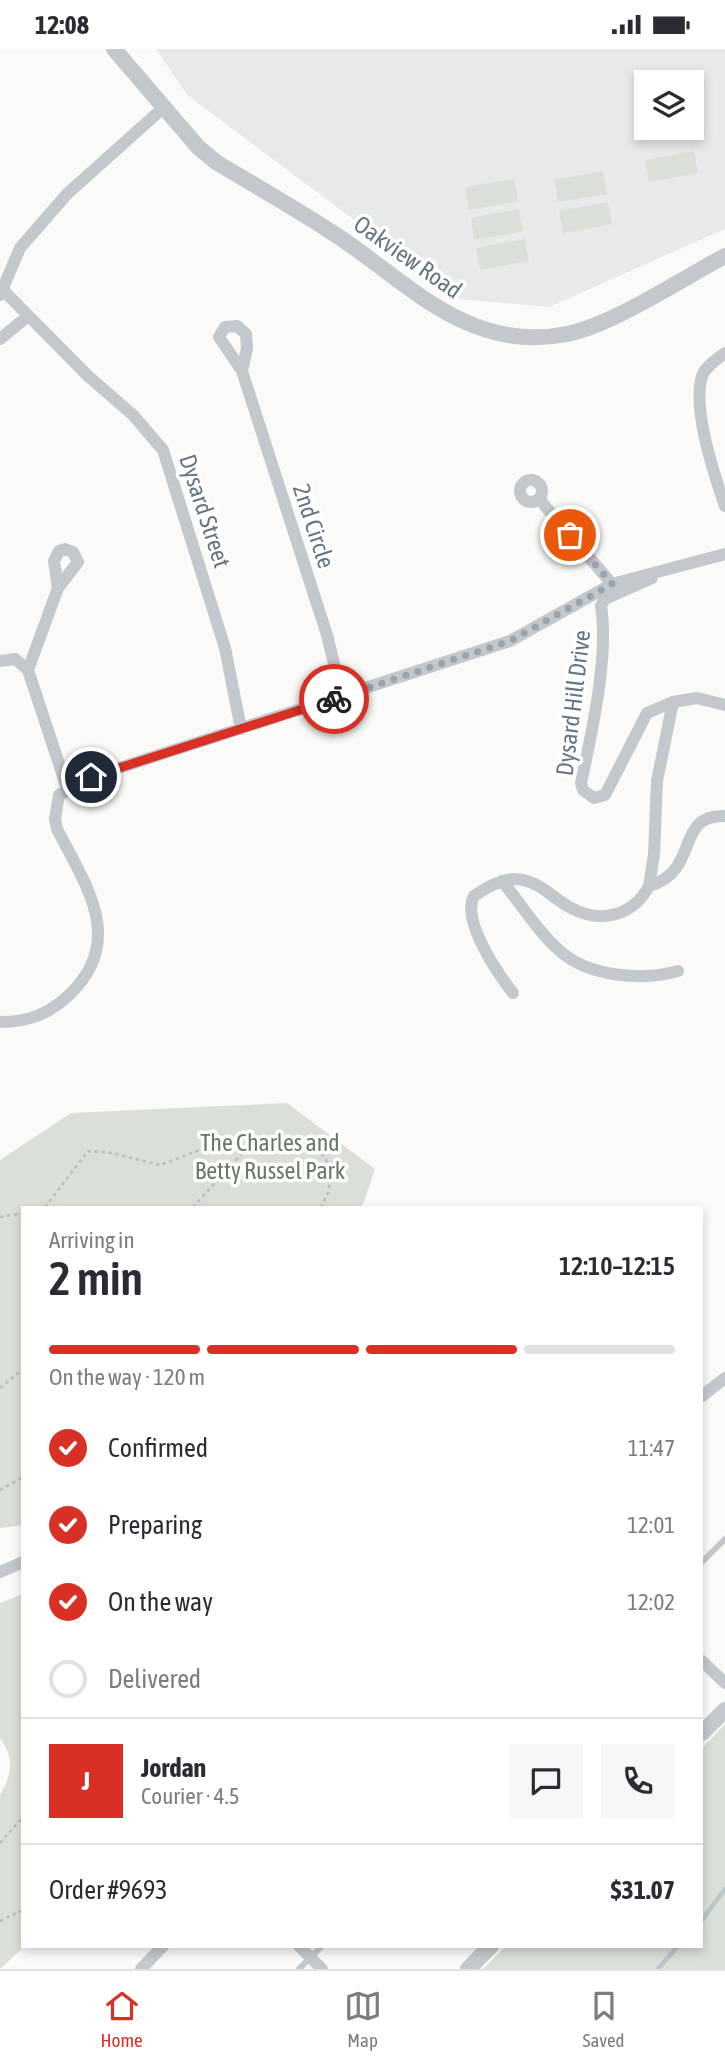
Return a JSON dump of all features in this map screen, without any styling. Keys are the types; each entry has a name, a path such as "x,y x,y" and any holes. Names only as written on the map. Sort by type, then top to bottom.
{"street":[{"name":"Oakview Road","path":"114,49 163,108 216,162 339,237 431,305 468,325 486,330 545,335 586,328 725,256"},
{"path":"1,292 20,248 67,194 163,108"},
{"name":"Dysard Street","path":"1,292 133,415 163,450 225,648 241,729"},
{"path":"0,339 28,316"},
{"path":"725,353 712,362 702,376 701,393 702,423 725,506"},
{"name":"2nd Circle","path":"242,371 327,635 342,696"},
{"path":"539,499 612,584"},
{"path":"0,1022 50,1013 79,986 98,952 96,910 57,829 59,795 67,788 91,777 510,641 612,584 725,554"},
{"name":"Dysard Hill Drive","path":"677,565 633,589 605,599 601,605 604,624 593,727 581,783 583,790 594,798 605,795 648,712 673,702 698,698 725,705"},
{"path":"28,670 58,588"},
{"path":"0,661 15,659 28,670 67,788"},
{"path":"513,993 492,965 479,938 471,908 474,896 502,881 530,882 577,911 607,916 639,902 649,886 654,855 657,781 673,702"},
{"path":"649,886 663,882 675,873 696,826 707,817 725,815"},
{"path":"502,881 560,951 577,963 622,975 666,974 678,971"},
{"path":"703,1395 725,1378"},
{"path":"0,1572 21,1563"},
{"path":"703,1662 725,1683"},
{"path":"703,1732 725,1710"},
{"path":"141,1969 161,1948"},
{"path":"301,1948 322,1969"},
{"path":"468,1969 489,1948"}],"lane":[{"path":"703,1561 725,1539"},
{"path":"299,1969 320,1948"}],"path":[{"path":"194,1206 258,1136"},
{"path":"46,1206 88,1150 160,1165 226,1140 258,1136 297,1139 318,1149 332,1168 328,1192 321,1206"},
{"path":"0,1217 21,1213"},
{"path":"0,1388 21,1371"},
{"path":"0,1490 21,1478"},
{"path":"0,1843 21,1819"},
{"path":"0,1920 21,1911"}],"shaded area":[{"path":"156,49 725,49 725,229 549,307 460,299 187,95"}],"green space":[{"path":"694,151 698,173 649,182 645,160"},
{"path":"603,171 607,194 558,202 554,180"},
{"path":"514,179 518,201 469,210 465,187"},
{"path":"608,202 612,224 563,233 559,211"},
{"path":"519,209 523,231 474,240 471,218"},
{"path":"525,239 529,261 480,270 476,248"},
{"name":"The Charles and Betty Russel Park","path":"287,1103 375,1169 362,1206 21,1206 21,1525 0,1528 0,1160 71,1113"},
{"path":"21,1595 23,1948 0,1969 0,1795 9,1773 10,1760 0,1738 0,1603"},
{"path":"725,1724 725,1969 483,1969 504,1948 703,1948 703,1747"}],"waterway":[{"path":"703,1919 725,1889"},
{"path":"658,1969 676,1948"}],"way so far":[{"path":"334,699 510,641 612,584 570,535"}],"route":[{"path":"91,777 334,699"}]}
